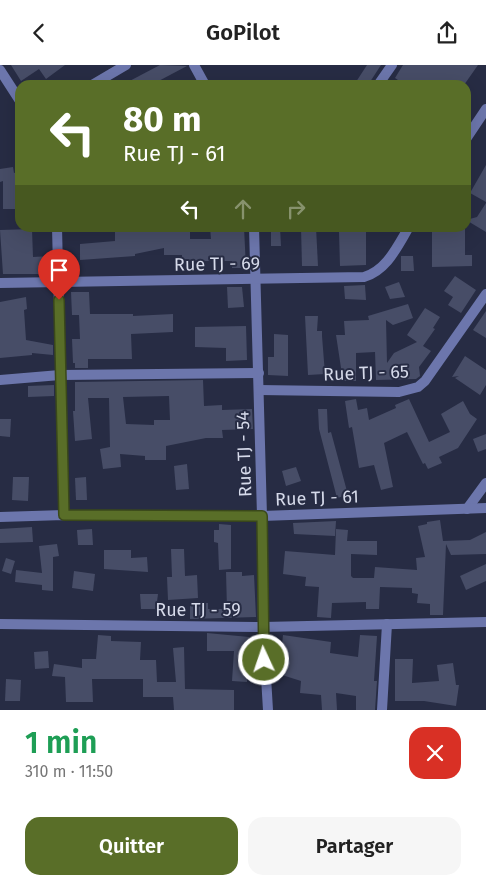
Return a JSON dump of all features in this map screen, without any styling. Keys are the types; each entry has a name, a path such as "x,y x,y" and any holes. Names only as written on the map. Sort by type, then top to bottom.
{"street":[{"path":"100,80 126,65"},
{"path":"194,65 202,80"},
{"path":"382,80 392,65"},
{"path":"0,70 15,93"},
{"path":"471,132 486,109"},
{"path":"57,232 64,515"},
{"name":"Rue TJ - 54","path":"254,232 262,516 262,627 268,710"},
{"name":"Rue TJ - 69","path":"0,283 351,279 374,274 384,267 406,232"},
{"name":"Rue TJ - 65","path":"259,390 399,392 418,387 425,381 486,293"},
{"path":"0,380 60,375 259,373"},
{"path":"467,509 486,483"},
{"name":"Rue TJ - 61","path":"0,517 64,515 262,516 486,509"},
{"name":"Rue TJ - 59","path":"0,624 262,627 486,622"},
{"path":"382,710 387,624"}],"building":[{"path":"11,65 65,65 46,79 39,69 20,80"},
{"path":"160,65 187,66 160,80 132,80"},
{"path":"367,65 381,65 371,80 357,80"},
{"path":"403,65 478,65 468,80 398,80 395,78"},
{"path":"486,165 486,202 471,194"},
{"path":"13,167 15,173 15,209 3,209 3,181 0,182 0,169"},
{"path":"486,203 486,232 471,223 471,219 477,217"},
{"path":"0,230 32,232 33,257 51,256 51,274 3,274"},
{"path":"115,232 190,232 190,239 211,239 210,232 244,232 246,268 232,268 232,261 200,261 182,259 182,255 164,255 164,248 135,254 135,256 80,260 80,244 115,241"},
{"path":"271,232 280,232 281,246 271,246"},
{"path":"301,232 316,232 318,266 302,266"},
{"path":"339,232 366,232 366,265 340,266"},
{"path":"432,232 465,232 465,255 472,255 472,266 432,267"},
{"path":"401,256 413,256 414,271 401,271"},
{"path":"455,276 476,290 461,313 448,305 453,297 444,291"},
{"path":"399,282 405,297 390,299 385,287"},
{"path":"365,285 366,300 345,299 344,286"},
{"path":"227,287 242,287 244,307 228,308"},
{"path":"71,292 89,292 90,314 133,314 133,316 173,314 173,332 131,334 132,359 88,359 88,368 75,368 72,339 80,339 79,315 72,315"},
{"path":"26,297 27,309 24,310 26,340 53,345 53,355 32,353 32,355 0,358 0,302"},
{"path":"408,304 413,318 393,325 386,320 387,363 394,353 417,342 407,335 425,308 440,317 433,328 435,329 423,346 431,351 419,367 420,376 416,379 376,380 375,352 356,353 356,381 343,381 336,335 345,335 344,321 369,320 368,316"},
{"path":"486,311 486,338 473,330"},
{"path":"305,316 318,316 317,331 322,331 325,374 308,375"},
{"path":"246,326 247,360 226,361 226,348 195,347 195,327"},
{"path":"274,334 288,335 288,376 268,375 268,357 274,357"},
{"path":"465,356 486,370 486,385 480,395 455,378 459,376 452,377"},
{"path":"203,380 204,406 222,405 222,410 252,409 253,429 222,430 223,438 206,438 166,446 166,460 145,460 145,456 120,454 121,467 103,469 100,449 110,447 109,398 88,398 92,439 75,441 73,411 75,411 75,382","holes":["169,396 170,420 154,420 154,425 126,424 123,397"]},
{"path":"54,385 54,396 28,397 28,386"},
{"path":"356,399 358,410 367,408 369,420 396,408 395,405 409,399 429,442 450,432 441,414 463,401 470,414 477,419 458,448 439,457 442,463 428,469 425,463 423,464 407,432 384,443 393,487 381,490 374,465 359,468 352,427 349,428 345,401"},
{"path":"318,409 327,409 328,433 331,432 348,495 337,498 319,429"},
{"path":"0,419 11,419 10,437 0,436"},
{"path":"486,434 486,449 478,452 473,439"},
{"path":"187,464 189,489 176,490 174,466"},
{"path":"296,467 301,481 286,486 282,471"},
{"path":"13,477 29,477 28,501 12,500"},
{"path":"86,477 87,500 76,500 75,478"},
{"path":"440,520 443,541 470,540 486,532 486,554 451,555 446,544 443,615 430,615 430,604 417,603 418,594 412,593 412,588 380,587 379,609 366,609 366,602 332,603 331,618 317,617 319,587 305,586 306,577 283,574 285,551 335,555 336,529 348,530 347,541 377,541 377,555 351,554 351,576 353,578 374,578 375,567 417,570 416,558 425,557 418,526"},
{"path":"336,521 335,536 294,534 293,523"},
{"path":"219,524 231,525 231,569 219,570 218,543 214,542 214,530 219,530"},
{"path":"32,527 33,542 0,543 0,529"},
{"path":"92,529 93,545 78,545 77,530"},
{"path":"57,544 59,556 53,557 53,591 42,590 42,585 15,582 16,570 42,573 39,546"},
{"path":"171,549 184,549 185,576 197,575 198,598 168,600 167,577 172,577"},
{"path":"104,550 131,550 131,558 147,557 148,572 104,569"},
{"path":"6,558 15,561 11,574 2,571"},
{"path":"486,564 486,581 466,590 460,576"},
{"path":"74,571 95,574 93,591 72,588"},
{"path":"226,572 242,572 242,576 254,575 256,617 190,619 190,603 208,603 208,609 227,609"},
{"path":"140,594 158,594 156,609 141,609"},
{"path":"207,633 249,637 247,682 232,681 234,651 207,651"},
{"path":"98,635 111,636 111,641 141,642 140,660 156,660 157,682 176,682 173,648 184,647 185,689 234,690 234,710 174,710 173,697 143,697 143,679 92,679 93,702 66,702 65,677 52,676 54,664 82,668 82,659 96,659"},
{"path":"283,635 331,642 330,653 358,657 360,635 377,636 374,681 377,681 375,710 356,710 356,696 336,693 337,710 322,710 321,695 300,693 301,681 282,675 285,663 280,663"},
{"path":"48,651 49,668 35,669 34,652"},
{"path":"395,659 413,659 412,683 439,681 437,665 453,663 456,685 459,685 456,706 424,701 395,701"},
{"path":"6,679 21,680 20,701 5,701"}],"route":[{"path":"59,300 64,515 262,516 262,627 264,660"}]}
